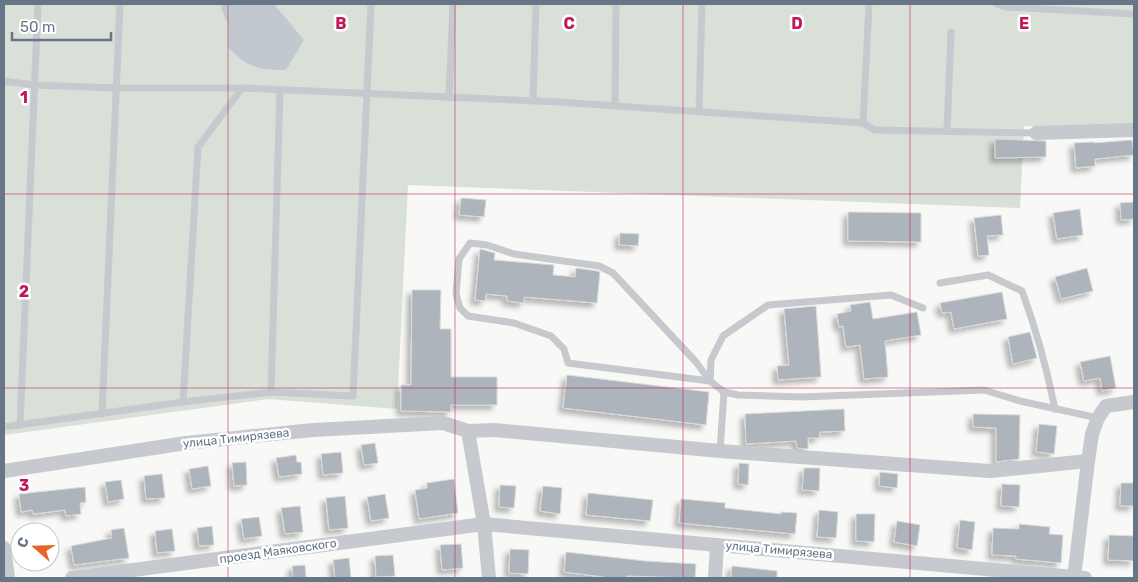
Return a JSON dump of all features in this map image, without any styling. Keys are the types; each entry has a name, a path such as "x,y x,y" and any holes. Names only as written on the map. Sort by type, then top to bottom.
{"street":[{"path":"1036,132 1134,130"},
{"path":"1078,578 1092,434 1098,418 1106,406 1134,402"},
{"name":"улица Тимирязева","path":"4,471 186,443 312,430 443,423 468,431 494,430 720,451 990,471 1088,461"},
{"path":"468,431 484,524 489,578"},
{"name":"улица Тимирязева","path":"484,524 1078,578"},
{"name":"проезд Маяковского","path":"72,578 484,524"},
{"path":"714,578 717,544"},
{"path":"4,548 8,578"}],"lane":[{"path":"20,425 38,4"},
{"path":"102,414 120,4"},
{"path":"4,427 183,402 272,392 353,396 371,4"},
{"path":"448,98 453,4"},
{"path":"533,101 536,4"},
{"path":"615,106 616,4"},
{"path":"699,111 702,4"},
{"path":"863,123 869,4"},
{"path":"997,4 1005,8 1134,14"},
{"path":"947,131 951,32"},
{"path":"4,81 34,85 116,88 242,88 533,101 863,123 874,130 1036,132"},
{"path":"183,402 198,147 242,88"},
{"path":"272,392 280,90"},
{"path":"710,381 568,363 564,349 551,336 514,323 468,316 460,308 456,294 459,259 470,243 487,245 514,254 599,266 613,273 696,362 710,381 724,392 738,395 801,397 984,390 1020,401 1098,418"},
{"path":"940,283 988,275 1022,291 1049,379 1055,409"},
{"path":"710,381 711,360 723,336 768,305 891,295 922,308"},
{"path":"720,451 724,392"}],"shaded area":[{"path":"4,4 1134,4 1134,130 1024,126 1020,208 408,185 397,409 268,399 4,435"},
{"path":"222,4 274,4 304,40 286,70 261,68 248,64 228,47 228,24 221,8"}],"building":[{"path":"995,139 1046,141 1046,157 995,158"},
{"path":"1132,140 1134,155 1095,159 1095,166 1076,168 1074,143"},
{"path":"461,198 486,200 484,217 459,215"},
{"path":"1134,202 1134,219 1121,220 1120,203"},
{"path":"1080,209 1083,235 1057,239 1053,213"},
{"path":"848,212 921,213 921,242 848,241"},
{"path":"1001,215 1003,235 987,236 989,255 978,256 974,218"},
{"path":"620,233 639,234 638,246 619,245"},
{"path":"480,249 495,253 494,260 554,265 553,275 575,277 576,268 600,272 597,303 524,297 524,303 507,301 507,296 486,294 485,301 475,300"},
{"path":"1087,268 1093,291 1061,299 1055,277"},
{"path":"412,290 441,290 440,329 451,329 451,377 497,377 497,405 451,405 451,412 401,411 401,385 411,385"},
{"path":"1002,292 1007,319 954,329 951,312 942,313 940,303"},
{"path":"870,302 873,319 917,312 921,335 885,341 888,377 864,379 860,345 846,347 843,326 839,327 837,314 851,311 850,305"},
{"path":"816,306 821,377 778,380 777,366 789,365 784,309"},
{"path":"1030,332 1037,358 1013,364 1008,337"},
{"path":"1110,356 1116,388 1102,391 1100,378 1084,381 1080,362"},
{"path":"567,375 709,392 706,425 563,408"},
{"path":"844,409 845,431 820,432 819,438 808,438 808,449 797,448 796,441 746,444 745,414"},
{"path":"973,414 1020,415 1019,459 996,462 996,428 973,427"},
{"path":"1039,424 1057,426 1054,454 1036,452"},
{"path":"375,443 378,463 364,465 361,445"},
{"path":"341,452 343,473 323,475 321,454"},
{"path":"296,455 297,462 301,462 302,474 279,477 276,458"},
{"path":"246,462 247,485 234,486 232,463"},
{"path":"739,463 749,464 748,485 738,484"},
{"path":"208,466 211,486 192,489 189,469"},
{"path":"804,468 820,468 819,491 802,490"},
{"path":"880,472 898,474 897,488 879,486"},
{"path":"162,474 165,498 146,499 144,476"},
{"path":"454,479 458,513 419,519 415,490 427,488 427,483"},
{"path":"121,480 124,499 108,502 105,482"},
{"path":"1121,483 1134,483 1134,506 1120,506"},
{"path":"1002,484 1020,485 1019,507 1001,506"},
{"path":"500,485 516,486 514,508 499,507"},
{"path":"543,486 562,488 560,514 540,511"},
{"path":"85,487 86,502 80,503 81,514 66,516 65,510 33,514 32,510 21,512 19,494"},
{"path":"588,493 653,500 650,521 586,515"},
{"path":"385,494 389,518 371,521 367,497"},
{"path":"345,496 348,528 329,530 326,498"},
{"path":"681,499 725,503 725,508 781,514 781,512 797,513 795,534 679,523"},
{"path":"300,506 303,532 285,534 281,508"},
{"path":"819,510 838,512 836,538 817,537"},
{"path":"856,514 875,514 874,542 856,541"},
{"path":"259,517 262,536 244,539 241,519"},
{"path":"960,520 975,522 972,550 957,548"},
{"path":"897,521 920,525 917,546 894,542"},
{"path":"1019,524 1050,527 1049,534 1063,535 1061,563 1016,559 1016,556 992,555 993,528 1019,529"},
{"path":"212,526 214,545 199,546 197,528"},
{"path":"124,528 129,558 74,565 71,546 112,538 111,530"},
{"path":"172,529 175,551 157,553 155,531"},
{"path":"1109,535 1134,536 1134,561 1108,560"},
{"path":"461,544 463,568 442,570 440,545"},
{"path":"510,549 529,550 528,574 509,573"},
{"path":"566,552 645,561 696,564 695,578 627,576 626,578 604,578 564,572"},
{"path":"393,555 395,576 376,577 375,556"},
{"path":"349,558 351,578 335,578 333,560"},
{"path":"305,565 306,578 293,578 292,566"},
{"path":"732,566 777,571 777,578 731,578"}]}
